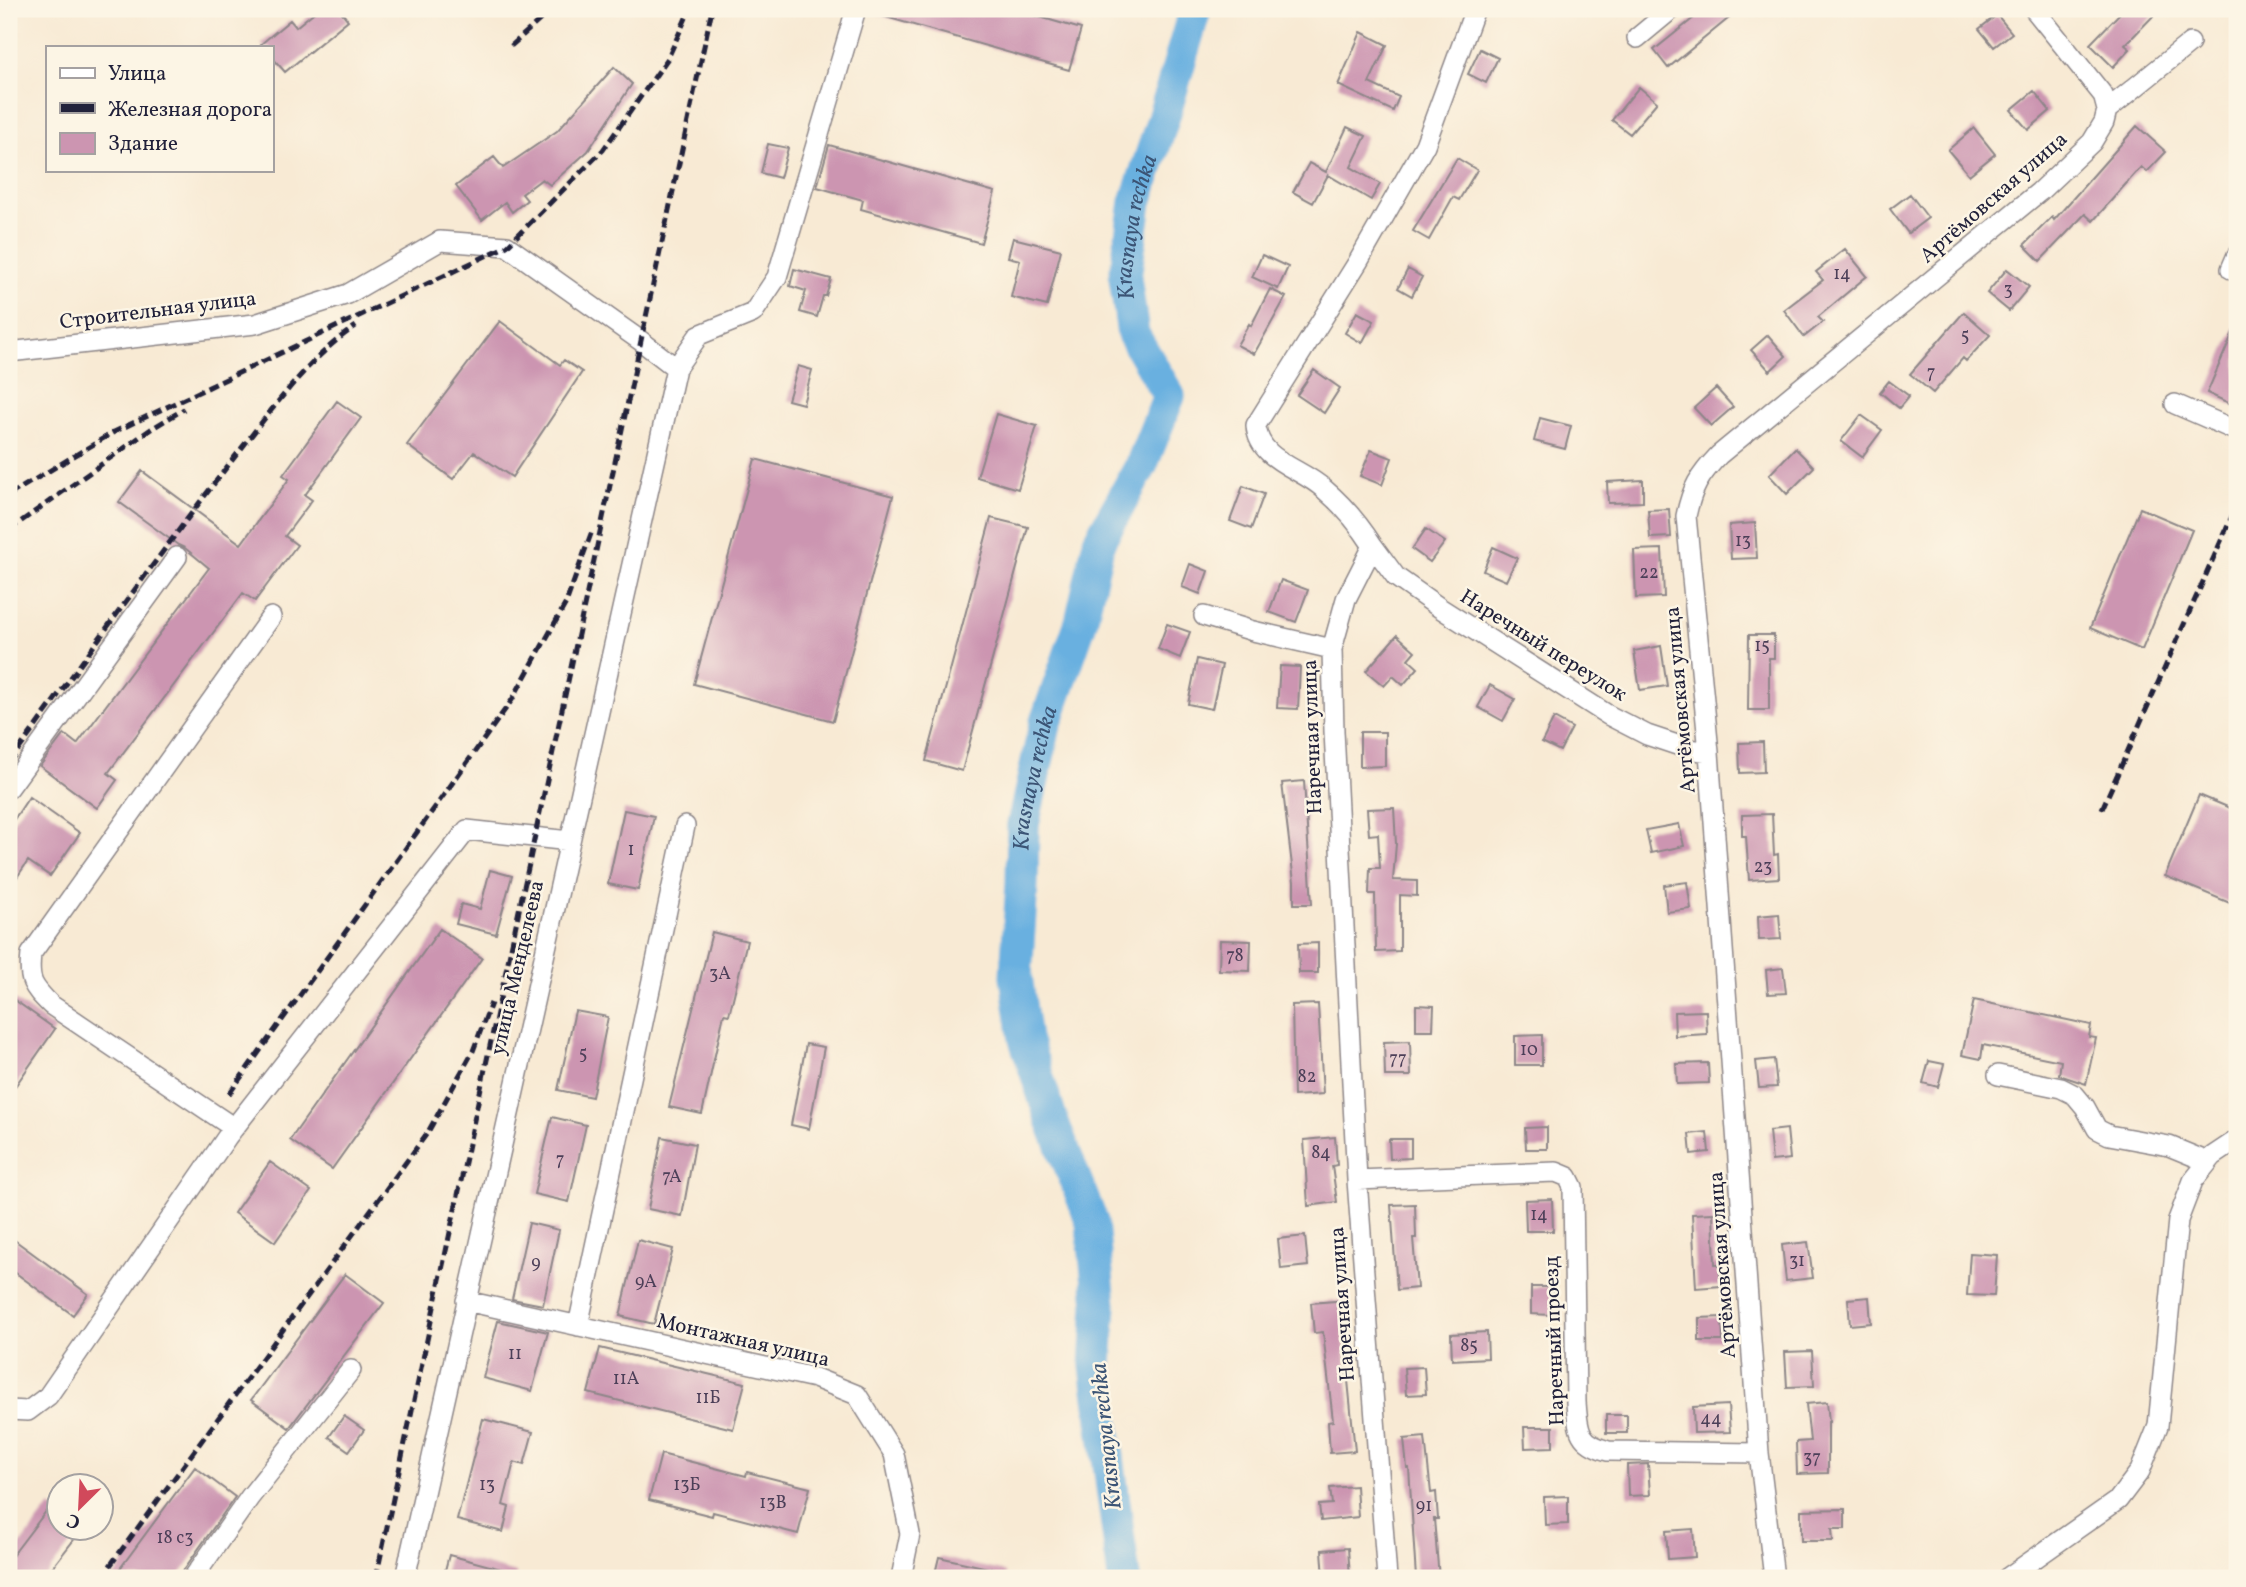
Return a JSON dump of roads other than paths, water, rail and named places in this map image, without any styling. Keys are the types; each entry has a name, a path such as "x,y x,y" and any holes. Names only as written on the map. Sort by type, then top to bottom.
{"street":[{"path":"676,368 699,335 752,313 777,277 856,9"},
{"path":"1373,546 1353,516 1321,485 1270,454 1257,436 1256,425 1357,262 1425,145 1475,9"},
{"path":"1637,38 1672,9"},
{"path":"2034,9 2103,95 2108,110"},
{"name":"Артёмовская улица","path":"1774,1578 1759,1453 1709,752 1686,516 1697,480 1719,455 2039,192 2092,142 2108,110 2190,43"},
{"name":"Строительная улица","path":"9,352 255,324 348,293 440,241 507,246 676,368"},
{"name":"улица Менделеева","path":"405,1578 676,368"},
{"path":"2175,404 2237,431"},
{"name":"Наречная улица","path":"1373,546 1346,599 1332,649 1357,1180 1387,1578"},
{"name":"Наречный переулок","path":"1373,546 1396,576 1418,592 1608,716 1647,735 1709,752"},
{"path":"9,788 177,557"},
{"path":"1204,616 1277,637 1332,649"},
{"path":"234,1128 51,1005 33,987 29,971 31,954 271,617"},
{"path":"578,1326 685,826"},
{"path":"9,1410 28,1411 48,1396 234,1128 467,830 570,841"},
{"path":"1998,1075 2061,1088 2075,1095 2097,1129 2109,1135 2169,1146 2208,1162"},
{"path":"2007,1578 2118,1500 2140,1471 2158,1426 2178,1220 2193,1181 2213,1156 2237,1140"},
{"name":"Наречный проезд","path":"1357,1180 1556,1172 1568,1177 1573,1187 1576,1402 1578,1427 1582,1437 1593,1447 1608,1451 1759,1453"},
{"name":"Монтажная улица","path":"466,1301 815,1378 857,1395 894,1454 910,1534 901,1578"},
{"path":"193,1578 250,1497 351,1370"}],"waterway":[{"name":"Krasnaya rechka","path":"1124,1578 1096,1366 1100,1305 1092,1222 1050,1115 1025,1039 1016,976 1023,825 1045,725 1081,622 1099,541 1141,466 1169,396 1133,334 1125,277 1136,202 1195,9"}],"railway":[{"path":"511,46 552,9"},
{"path":"9,495 114,432 507,246 603,150 668,58 690,9"},
{"path":"376,1578 712,9"},
{"path":"9,763 150,569 263,420 322,353 356,326"},
{"path":"9,530 151,429 184,409"},
{"path":"2102,809 2237,505"},
{"path":"229,1094 512,700 566,603 592,531"},
{"path":"101,1578 428,1132 473,1051 491,1003"}]}
